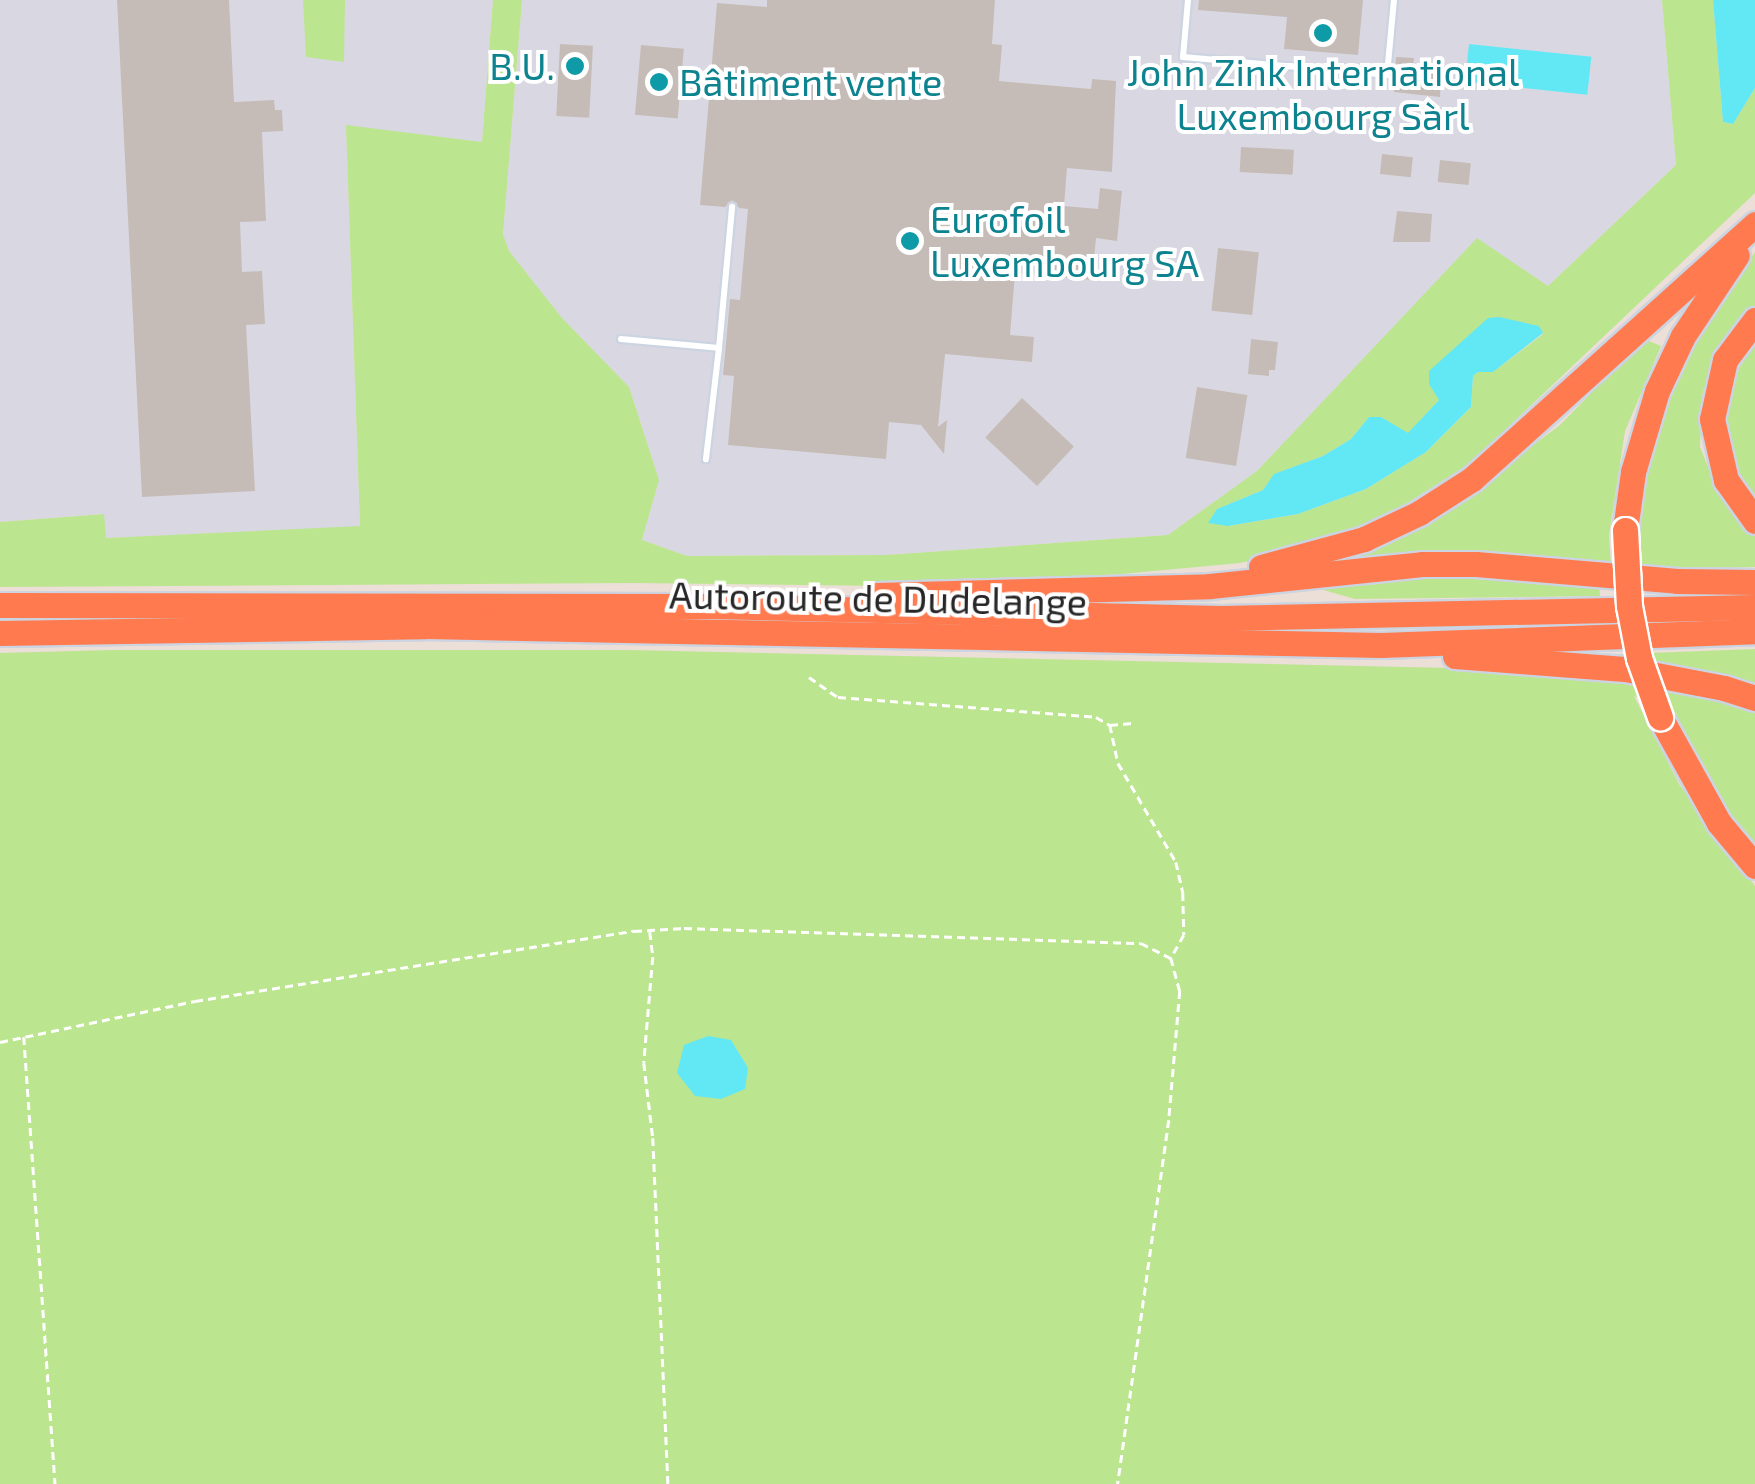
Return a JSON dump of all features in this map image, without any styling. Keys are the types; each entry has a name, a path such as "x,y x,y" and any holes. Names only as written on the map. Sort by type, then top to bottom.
{"highway":[{"path":"1755,227 1683,336 1656,391 1633,472 1625,530 1629,606 1640,658 1660,717 1711,810 1755,866"},
{"path":"1127,586 1240,571 1310,556 1364,539 1418,513 1472,479 1538,423 1755,227"},
{"path":"1755,320 1726,360 1712,419 1726,480 1755,521"},
{"path":"711,606 1127,586 1210,586 1422,564 1476,564 1677,582 1755,582"},
{"name":"Autoroute de Dudelange","path":"0,606 711,606 1220,618 1755,607"},
{"name":"Autoroute de Dudelange","path":"0,633 425,626 1381,644 1755,631"},
{"path":"1381,644 1454,656 1625,668 1755,698"}],"lane":[{"path":"1188,0 1183,56 1387,75 1394,0"},
{"path":"706,459 732,207"},
{"path":"620,339 719,348"}],"path":[{"path":"809,678 838,697 1096,717 1110,726 1135,723"},
{"path":"1110,726 1118,762 1176,862 1183,893 1184,935 1171,958 1180,990 1169,1120 1118,1484"},
{"path":"0,1042 195,1001 650,930 1141,943 1171,958"},
{"path":"650,930 653,958 644,1063 653,1138 668,1484"},
{"path":"24,1037 55,1484"}],"shaded area":[{"path":"0,0 493,0 482,142 346,126 360,527 105,538 103,514 0,522"},
{"path":"522,0 1662,0 1676,165 1548,286 1477,239 1257,471 1168,535 886,555 687,556 642,540 659,480 629,387 562,318 509,251 503,234"}],"green space":[{"path":"303,0 345,0 344,62 306,57"},
{"path":"493,0 522,0 503,234 509,251 562,318 629,387 659,480 642,540 687,556 886,555 1168,535 1257,471 1477,238 1548,286 1676,165 1662,0 1713,0 1723,122 1733,124 1755,88 1755,193 1469,464 1377,522 1309,548 1240,563 1122,574 886,586 633,583 0,587 0,522 104,514 106,538 360,526 346,125 482,142","holes":["1538,326 1543,334 1493,372 1473,376 1471,407 1426,452 1366,489 1298,514 1228,526 1217,509 1263,490 1275,474 1323,456 1351,439 1369,417 1381,417 1408,434 1439,400"]},
{"path":"1755,252 1755,311 1717,352 1702,395 1700,447 1715,484 1755,533 1755,567 1639,570 1642,485 1658,419 1688,348"},
{"path":"1644,339 1661,346 1625,431 1609,535 1611,567 1342,563 1340,557 1435,519 1560,425"},
{"path":"1755,343 1755,504 1731,460 1724,425 1730,382"},
{"path":"1516,575 1599,585 1600,596 1355,599 1313,587 1422,576"},
{"path":"1755,649 1755,691 1597,655"},
{"path":"628,650 1451,668 1596,676 1755,709 1755,849 1704,779 1668,712 1634,696 1679,784 1755,886 1755,1484 0,1484 0,653"}],"water":[{"path":"1713,0 1755,0 1755,88 1733,124 1723,122"},
{"path":"1469,44 1591,57 1587,95 1465,82"},
{"path":"1488,318 1539,326 1543,333 1493,372 1473,376 1471,407 1426,452 1366,489 1298,514 1228,526 1208,523 1217,509 1263,490 1274,474 1323,456 1351,439 1369,417 1381,417 1408,433 1439,400 1429,384 1429,371"},
{"path":"708,1036 731,1040 748,1068 745,1089 721,1099 695,1096 677,1073 684,1045"}],"building":[{"path":"117,0 229,0 234,102 274,100 275,110 282,110 283,131 262,132 266,221 240,222 242,272 262,271 265,324 246,325 255,491 142,497"},
{"name":"Eurofoil Luxembourg SA","path":"767,0 995,0 992,44 1002,45 999,81 1091,89 1092,79 1116,81 1112,172 1067,168 1064,206 1098,209 1100,188 1122,191 1117,241 1096,238 1092,280 1015,273 1010,335 1034,337 1032,362 945,354 938,427 947,420 944,454 921,425 889,422 886,459 728,445 734,376 723,375 730,299 740,300 748,209 739,208 732,200 725,207 700,205 717,3 767,7"},
{"name":"John Zink International Luxembourg Sàrl","path":"1199,0 1363,0 1358,55 1284,49 1287,17 1198,10"},
{"name":"B.U.","path":"560,44 593,46 589,118 556,116"},
{"name":"Bâtiment vente","path":"641,45 684,49 678,118 635,115"},
{"path":"1396,57 1414,58 1413,66 1441,68 1440,97 1394,92"},
{"path":"1241,147 1294,150 1293,175 1240,172"},
{"path":"1382,154 1413,157 1411,177 1380,174"},
{"path":"1440,160 1471,163 1469,185 1438,182"},
{"path":"1397,211 1432,214 1430,242 1393,242"},
{"path":"1218,248 1259,252 1252,315 1211,311"},
{"path":"1251,339 1278,342 1275,370 1269,370 1269,376 1248,374"},
{"path":"1197,387 1247,395 1236,466 1186,458"},
{"path":"1022,398 1074,446 1037,486 985,437"}],"place":[{"name":"John Zink International Luxembourg Sàrl","path":"1323,33"},
{"name":"B.U.","path":"575,66"},
{"name":"Bâtiment vente","path":"659,82"},
{"name":"Eurofoil Luxembourg SA","path":"910,241"}]}
